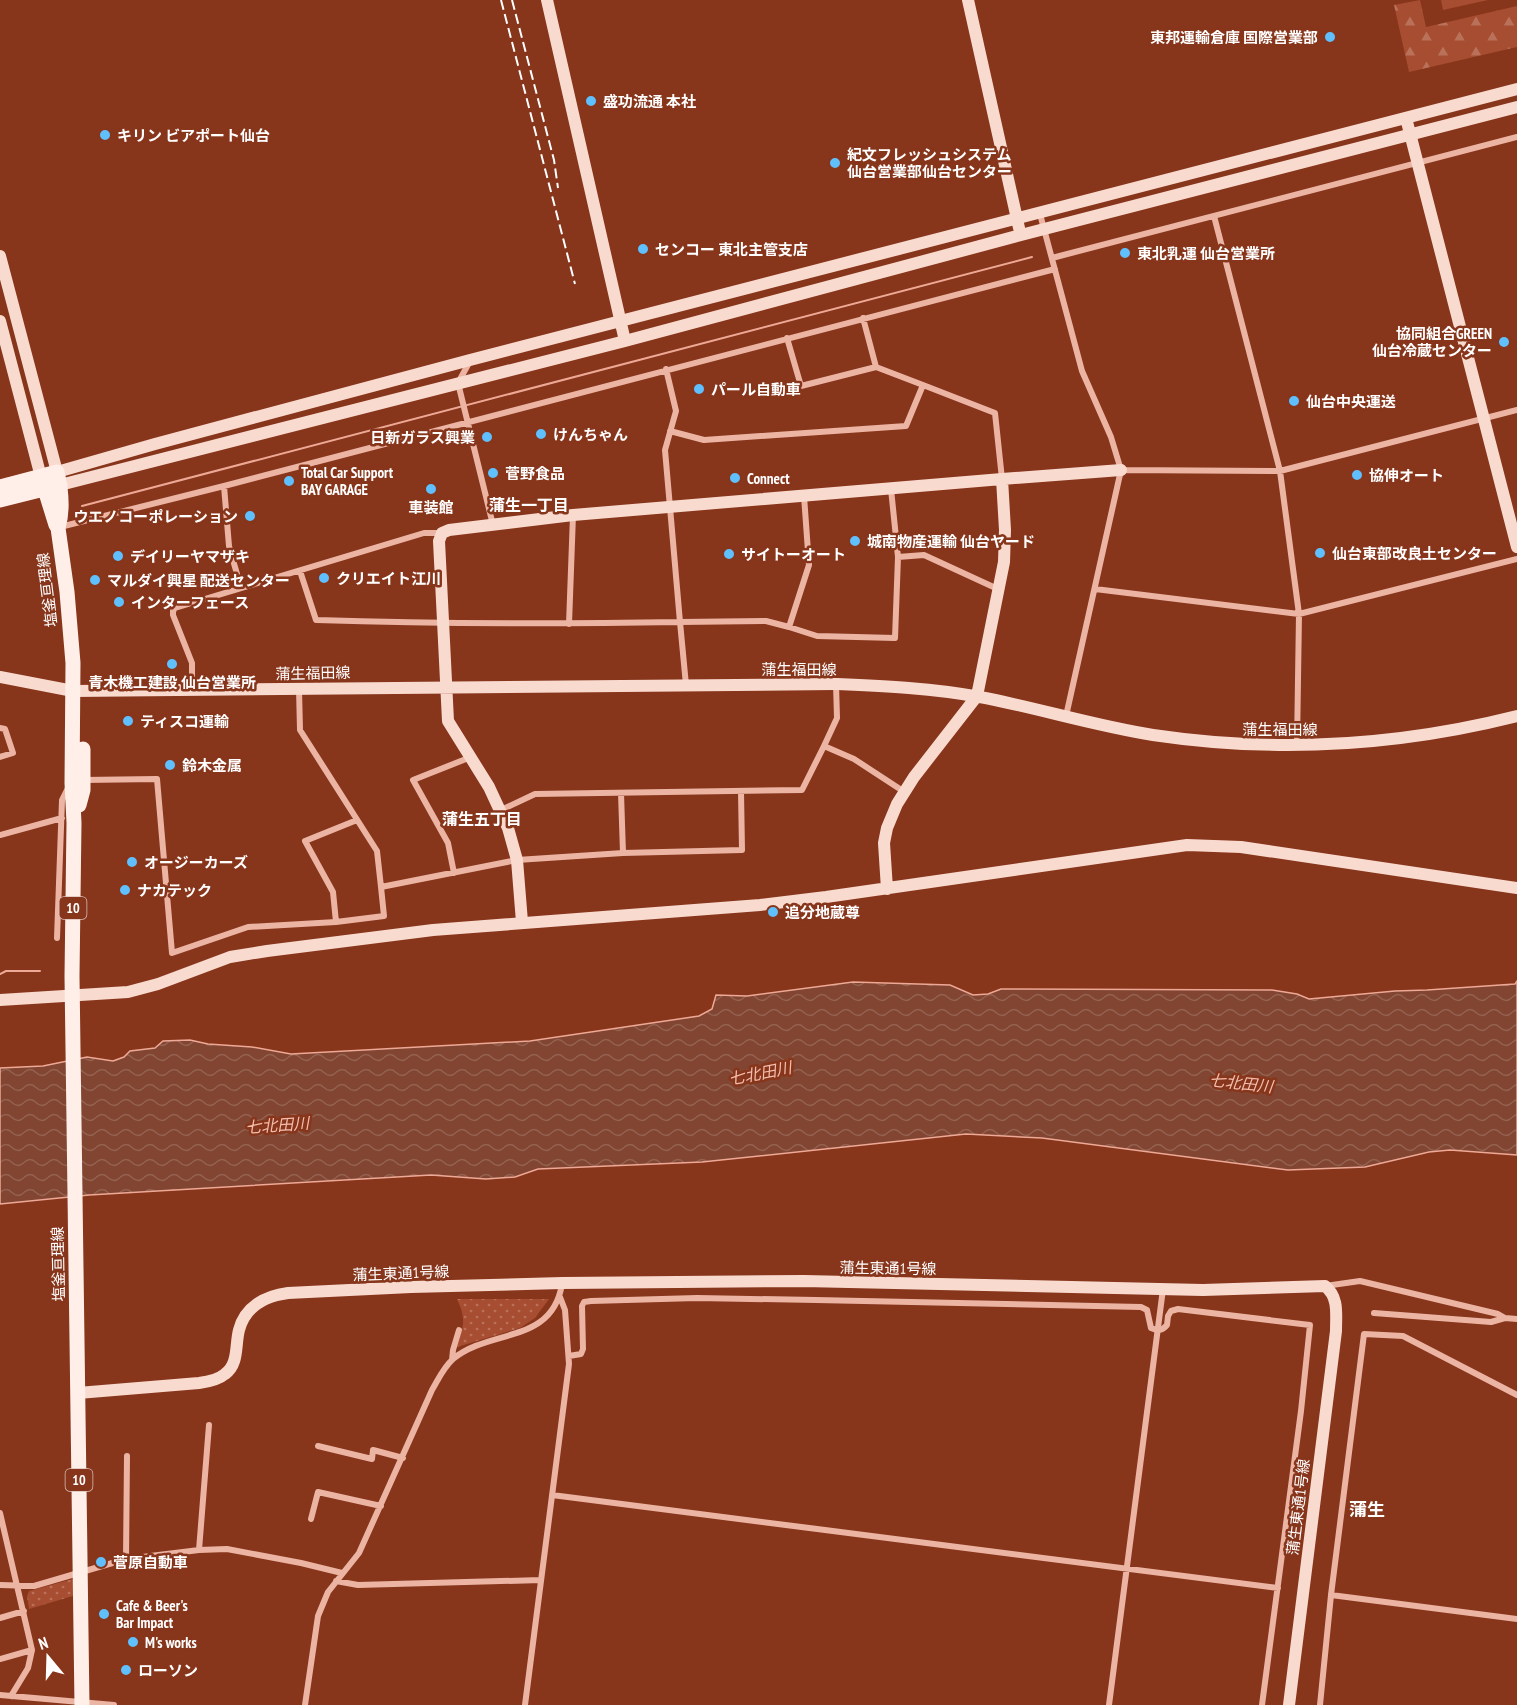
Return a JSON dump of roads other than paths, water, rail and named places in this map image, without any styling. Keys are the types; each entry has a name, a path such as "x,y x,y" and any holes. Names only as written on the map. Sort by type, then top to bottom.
{"main road":[{"path":"0,500 58,479"},
{"name":"塩釜亘理線","path":"58,479 54,505 67,591 73,663 77,781"},
{"path":"0,487 42,483"},
{"name":"10","path":"42,483 54,505"},
{"name":"塩釜亘理線","path":"73,691 82,710 83,759 79,764 78,781 68,821 82,1703"}],"street":[{"path":"547,0 626,341"},
{"path":"968,0 1021,235"},
{"path":"58,479 155,444 470,360 1517,89"},
{"path":"58,479 626,341 1021,235 1517,107"},
{"path":"1406,118 1517,547"},
{"path":"1052,258 1517,137"},
{"path":"1040,214 1082,371 1111,437 1121,470 1066,716"},
{"path":"1214,216 1280,471 1299,614 1297,745"},
{"path":"0,256 58,479"},
{"path":"57,524 224,486 466,418 788,338 1055,268"},
{"path":"736,291 741,310"},
{"path":"863,318 876,367"},
{"path":"0,321 42,483"},
{"path":"788,338 801,386 876,367 995,413 1002,479 1004,562 977,696 903,791 884,843 887,890"},
{"path":"470,360 458,383 493,525"},
{"path":"666,369 676,411 665,450 686,685"},
{"path":"670,431 704,440 906,426 923,385"},
{"path":"192,690 192,663 173,611 177,608 424,533 442,533 449,530 573,516 1121,470 1280,471 1517,410"},
{"path":"224,486 229,546 241,588"},
{"path":"300,571 316,620 568,624 766,621 817,636 895,638 898,557 891,489"},
{"path":"789,627 809,565 804,496"},
{"path":"568,624 573,516"},
{"path":"442,533 439,541 448,721 501,810 517,860 522,922"},
{"path":"898,557 924,555 1000,590"},
{"path":"1095,589 1299,614 1517,559"},
{"name":"蒲生福田線","path":"0,677 73,691 836,684 900,686 977,696 1152,735 1224,743 1297,745 1392,740 1517,716"},
{"path":"501,810 535,794 802,790 837,718 836,684"},
{"path":"77,781 157,779 172,953 248,927 336,922 384,915 377,851 300,730 299,689"},
{"path":"0,728 5,729 13,753 0,757"},
{"path":"824,746 854,759 903,791"},
{"path":"454,873 448,843 413,780 471,758"},
{"path":"381,887 517,860 623,853 742,850 741,792"},
{"path":"621,793 623,853"},
{"path":"336,922 333,892 305,841 357,820"},
{"path":"0,835 68,821 57,938"},
{"path":"0,1000 72,999 128,992 146,988 219,960 239,955 433,930 760,905 887,890 1161,848 1211,845 1360,864 1517,888"},
{"name":"蒲生東通1号線","path":"78,1393 199,1383 226,1374 235,1361 239,1331 245,1315 271,1295 288,1293 562,1283 804,1281 1203,1290 1324,1286 1330,1290 1336,1302 1336,1330 1289,1705"},
{"path":"1324,1286 1360,1281 1498,1314 1505,1318"},
{"path":"305,1705 318,1616 328,1592 359,1553 443,1370 452,1360 480,1345 528,1330 542,1321 560,1297 562,1283"},
{"path":"1108,1705 1163,1289"},
{"path":"525,1705 569,1356 565,1310 560,1297"},
{"path":"569,1356 581,1354 583,1349 582,1306 584,1302 591,1301 697,1298 1141,1307 1147,1310 1151,1328 1157,1330 1163,1329 1167,1325 1171,1311 1178,1309 1310,1325 1262,1705"},
{"path":"1374,1313 1491,1322 1505,1318 1517,1319"},
{"path":"452,1360 459,1330"},
{"path":"1320,1705 1331,1595 1364,1334 1403,1336 1517,1395"},
{"path":"199,1550 209,1425"},
{"path":"318,1446 372,1459 373,1450 403,1458"},
{"path":"126,1559 127,1456"},
{"path":"311,1519 318,1492 381,1506"},
{"path":"552,1495 1278,1588"},
{"path":"0,1513 32,1650 28,1668 11,1696"},
{"path":"0,1548 9,1547"},
{"path":"0,1585 34,1586 126,1559 227,1549 301,1563 342,1574"},
{"path":"336,1581 370,1585 541,1580"},
{"path":"1331,1595 1517,1619"},
{"path":"0,1618 24,1611"},
{"path":"0,1659 32,1650"},
{"path":"0,1695 114,1705"}],"water":[{"name":"七北田川","path":"1517,981 1517,1155 1450,1150 1429,1152 1365,1167 1288,1170 1042,1138 966,1134 702,1162 538,1169 515,1177 486,1179 431,1175 89,1195 0,1204 0,1068 43,1066 87,1057 113,1061 124,1057 130,1051 155,1048 163,1041 190,1040 291,1054 530,1041 699,1016 712,1009 716,995 747,996 853,982 950,985 973,995 988,994 1001,989 1272,990 1297,994 1309,999 1515,984"}],"waterway":[{"path":"82,506 1032,257"},
{"path":"0,974 6,971 40,971"}],"railway":[{"path":"501,0 575,284"},
{"path":"512,0 554,160 558,188"}],"place":[{"name":"東邦運輸倉庫 国際営業部","path":"1330,37"},
{"name":"盛功流通 本社","path":"591,101"},
{"name":"キリン ビアポート仙台","path":"105,135"},
{"name":"紀文フレッシュシステム 仙台営業部仙台センター","path":"835,163"},
{"name":"センコー 東北主管支店","path":"643,249"},
{"name":"東北乳運 仙台営業所","path":"1125,253"},
{"name":"協同組合GREEN 仙台冷蔵センター","path":"1504,342"},
{"name":"パール自動車","path":"699,389"},
{"name":"仙台中央運送","path":"1294,401"},
{"name":"けんちゃん","path":"541,434"},
{"name":"日新ガラス興業","path":"487,437"},
{"name":"菅野食品","path":"493,473"},
{"name":"協伸オート","path":"1357,475"},
{"name":"Connect","path":"735,478"},
{"name":"Total Car Support BAY GARAGE","path":"289,481"},
{"name":"車装館","path":"431,489"},
{"name":"ウエノコーポレーション","path":"250,516"},
{"name":"城南物産運輸 仙台ヤード","path":"855,541"},
{"name":"仙台東部改良土センター","path":"1320,553"},
{"name":"サイトーオート","path":"729,554"},
{"name":"デイリーヤマザキ","path":"118,556"},
{"name":"クリエイト江川","path":"324,578"},
{"name":"マルダイ興星 配送センター","path":"95,580"},
{"name":"インターフェース","path":"119,602"},
{"name":"青木機工建設 仙台営業所","path":"172,664"},
{"name":"ティスコ運輸","path":"128,721"},
{"name":"鈴木金属","path":"170,765"},
{"name":"オージーカーズ","path":"132,862"},
{"name":"ナカテック","path":"125,890"},
{"name":"追分地蔵尊","path":"773,912"},
{"name":"菅原自動車","path":"101,1562"},
{"name":"Cafe & Beer's Bar Impact","path":"104,1614"},
{"name":"M's works","path":"133,1642"},
{"name":"ローソン","path":"126,1670"}],"district":[{"name":"蒲生一丁目","path":"529,505"},
{"name":"蒲生五丁目","path":"482,819"},
{"name":"蒲生","path":"1367,1509"}]}
